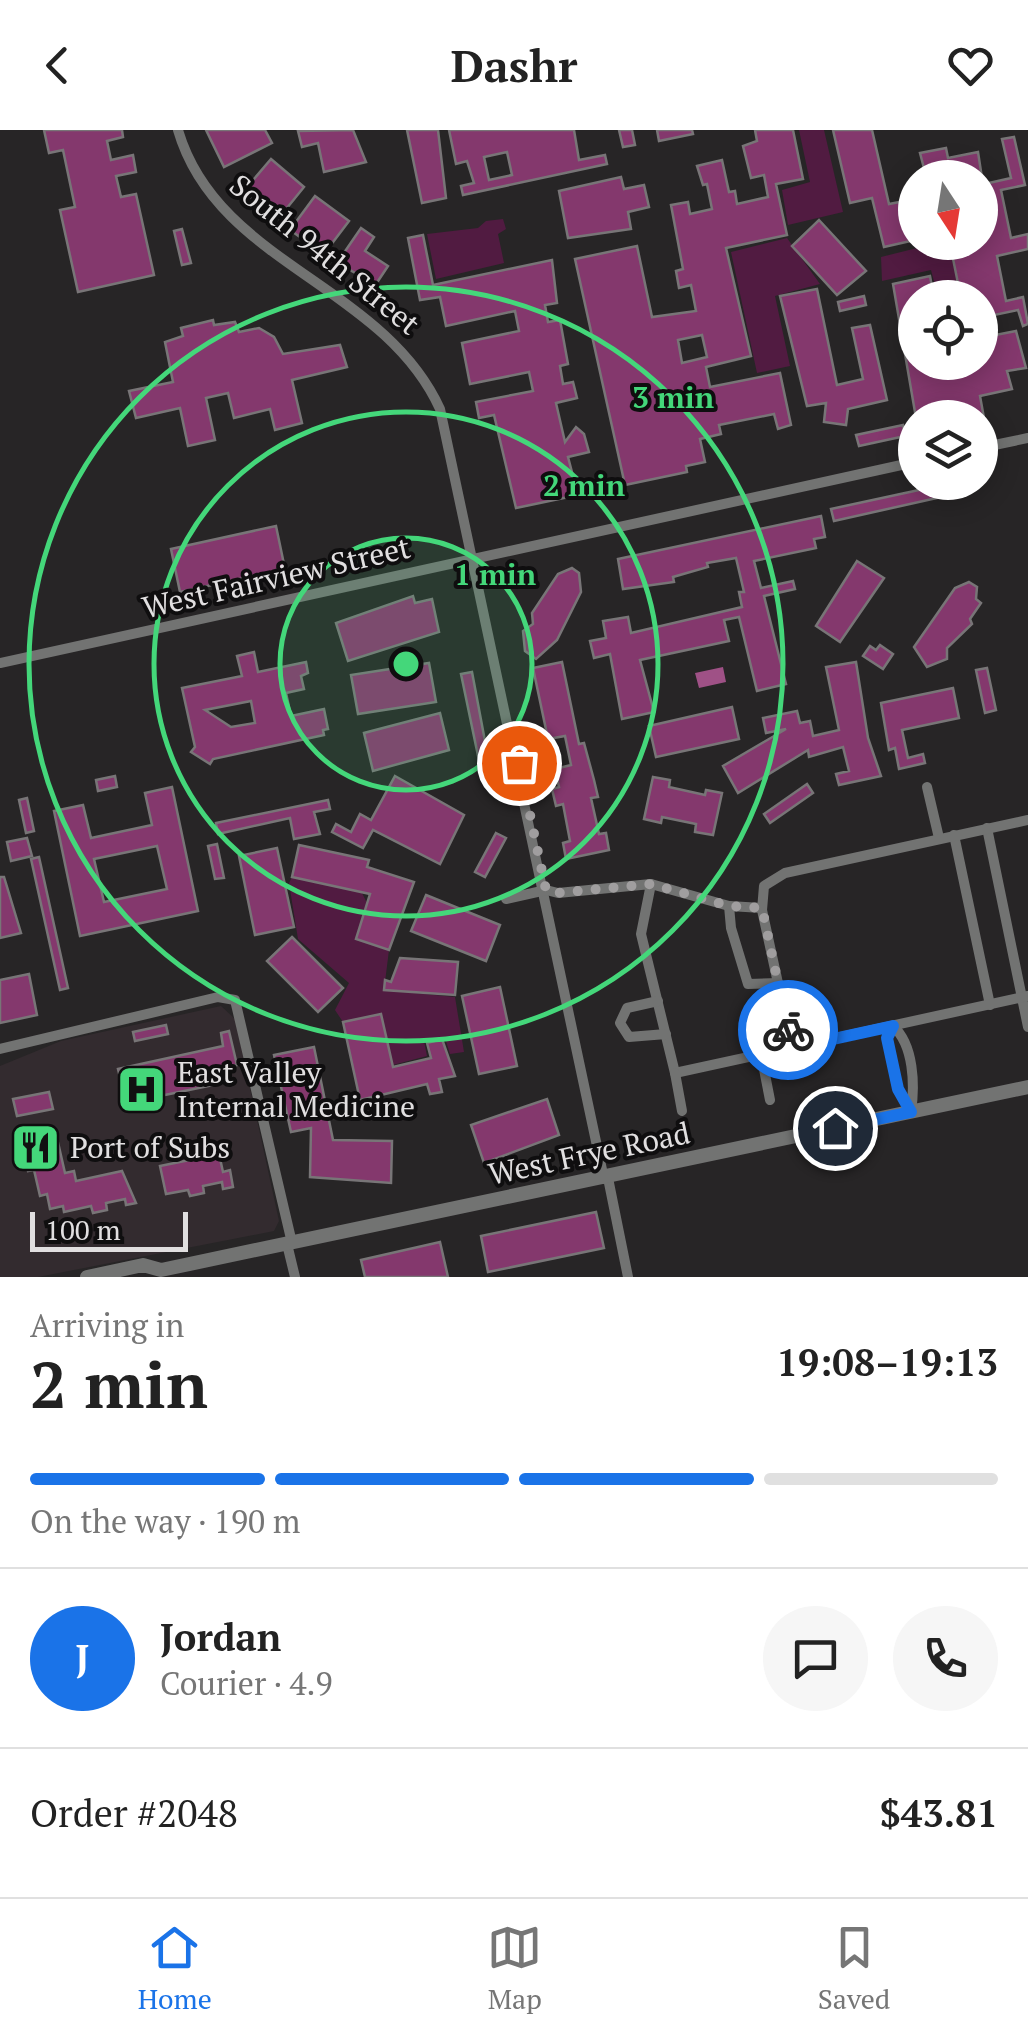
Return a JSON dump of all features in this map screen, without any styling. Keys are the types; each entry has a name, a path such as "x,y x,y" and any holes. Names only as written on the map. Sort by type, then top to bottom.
{"street":[{"name":"South 94th Street","path":"178,130 202,184 229,215 372,321 414,361 445,422 628,1277"},
{"path":"998,444 1028,438"},
{"name":"West Fairview Street","path":"0,663 898,466"},
{"path":"927,787 939,838"},
{"path":"792,1048 762,908 764,886 772,878 1028,820"},
{"path":"987,828 1025,997 1028,1027"},
{"path":"954,835 990,1004"},
{"path":"651,884 641,934 682,1111"},
{"path":"506,899 546,890 558,893 651,884 729,906 762,908"},
{"path":"729,906 745,980 754,986 778,983"},
{"path":"0,1049 218,997 234,1000 295,1277"},
{"path":"674,1073 1025,997"},
{"path":"658,1001 627,1008 620,1022 630,1037 666,1034"},
{"path":"893,1026 903,1034 914,1086 911,1112"},
{"path":"761,1054 770,1100"},
{"name":"West Frye Road","path":"87,1277 143,1265 159,1275 289,1243 1028,1086"}],"shaded area":[{"path":"799,130 824,130 843,212 788,225 782,190 810,182"},
{"path":"503,219 506,229 498,234 504,263 436,279 427,234 478,228 486,221"},
{"path":"787,238 820,284 775,296 790,366 757,373 731,252"},
{"path":"898,253 898,260 952,260 957,280 934,280 931,270 882,281 881,257"},
{"path":"723,667 726,682 699,688 695,673"},
{"path":"292,877 362,893 367,903 356,939 389,950 384,990 455,997 464,1052 450,1054 445,1038 424,1041 427,1056 393,1065 381,1014 343,1022 335,1010 349,983 298,939 289,883"},
{"path":"221,1006 235,1019 279,1221 274,1231 38,1277 0,1277 0,1066 61,1041"}],"building":[{"path":"44,130 122,130 123,137 107,141 111,160 133,155 136,172 116,176 121,197 136,194 154,275 78,292 60,210 75,207 63,150 49,153"},
{"path":"206,130 265,130 272,143 224,167"},
{"path":"353,130 366,162 324,172 318,143 302,147 298,131"},
{"path":"407,130 438,130 446,198 422,203"},
{"path":"449,130 574,130 579,160 605,155 607,164 463,195 461,186 474,183 467,161 456,164","holes":["507,152 512,175 489,180 484,157"]},
{"path":"619,130 632,130 635,145 623,147"},
{"path":"657,130 692,130 693,134 659,141"},
{"path":"755,130 793,130 803,179 776,184 787,235 726,248 751,356 706,367 710,387 780,373 791,425 778,429 774,414 719,425 721,434 700,439 705,462 686,466 687,472 625,485 575,259 637,246 652,317 696,311 691,285 679,288 676,271 683,269 671,205 688,202 690,214 712,209 707,184 703,185 697,166 722,160 729,192 735,191 737,204 768,197 764,175 751,178 743,146 757,141","holes":["702,335 707,357 682,363 678,340"]},
{"path":"833,130 872,130 889,204 898,202 898,244 884,247 872,198 850,203"},
{"path":"1014,137 1025,185 1001,190 1011,238 1028,234 1028,249 998,256 998,181 1011,178 1002,139"},
{"path":"946,148 948,158 978,152 979,160 922,160 920,153"},
{"path":"271,159 304,187 278,219 243,192"},
{"path":"621,177 624,189 644,185 649,207 628,212 631,229 568,238 559,191"},
{"path":"315,196 349,221 324,254 290,230"},
{"path":"819,220 866,271 837,295 792,246"},
{"path":"361,228 374,237 365,251 388,266 376,284 337,263"},
{"path":"182,229 191,263 182,265 174,231"},
{"path":"423,235 433,285 552,260 557,303 545,305 548,322 560,320 568,364 560,366 563,384 573,382 577,398 556,403 565,442 576,427 584,434 589,452 568,457 578,495 516,508 494,415 479,418 476,402 533,391 529,372 470,384 462,343 519,331 515,311 446,326 440,297 420,300 408,238"},
{"path":"953,260 998,260 1006,301 1023,297 1028,324 1023,326 1018,310 998,314 998,280 957,280"},
{"path":"898,283 898,313 893,284"},
{"path":"817,289 837,385 863,379 852,328 870,325 887,400 848,409 846,425 824,422 826,403 807,406 780,296"},
{"path":"864,296 866,305 840,311 838,302"},
{"path":"213,320 214,325 235,322 239,332 259,328 274,337 283,354 340,345 347,367 292,380 302,423 275,430 270,409 234,418 228,393 206,398 215,440 188,446 180,408 136,418 129,391 173,382 165,342 183,336 181,328"},
{"path":"1016,331 1026,368 1007,371 1012,389 980,396 981,400 913,400 909,380 998,380 998,334"},
{"path":"898,426 898,438 859,446 856,435"},
{"path":"898,495 898,500 928,500 834,521 831,509"},
{"path":"821,516 825,537 814,539 816,548 754,561 761,588 793,581 795,589 764,596 786,684 757,691 739,617 724,620 729,641 640,660 654,712 622,719 610,654 594,658 590,641 606,638 603,621 628,617 631,633 742,607 739,592 744,592 736,558 707,563 708,567 673,577 674,582 623,589 618,559"},
{"path":"276,526 285,569 180,592 171,549"},
{"path":"857,561 884,578 840,642 816,626"},
{"path":"572,568 579,573 581,592 557,640 536,659 525,651 523,631 533,624 532,613 558,574"},
{"path":"969,582 977,587 976,599 981,603 970,619 972,624 947,648 947,659 927,667 914,647 955,588"},
{"path":"413,596 415,603 432,599 439,632 348,661 336,623"},
{"path":"880,645 893,654 883,669 863,656 870,646 876,650"},
{"path":"254,652 258,672 306,662 308,673 301,676 304,689 286,693 291,716 324,709 328,729 323,730 324,735 213,759 210,764 191,752 195,747 182,688 242,676 237,656","holes":["251,701 255,723 231,727 205,710"]},
{"path":"562,662 579,744 584,743 598,797 591,798 599,834 606,833 609,850 566,859 563,843 570,841 563,804 556,806 552,789 559,787 555,769 571,765 565,736 548,739 533,668"},
{"path":"856,662 868,738 881,776 839,785 836,774 849,771 843,747 809,757 808,750 738,793 723,766 786,729 766,733 763,718 797,711 800,723 810,721 813,736 839,730 826,667"},
{"path":"429,663 436,702 358,714 351,675"},
{"path":"987,668 996,710 985,713 976,670"},
{"path":"472,672 491,773 482,775 461,674"},
{"path":"953,688 959,718 902,730 908,758 923,754 925,763 899,769 895,748 889,750 881,703"},
{"path":"732,707 739,739 656,757 649,726"},
{"path":"440,713 449,750 373,771 364,733"},
{"path":"115,776 117,787 98,791 96,780"},
{"path":"395,776 464,815 440,864 373,830 363,848 332,832 336,824 351,832 360,814 371,820"},
{"path":"653,777 670,780 669,787 705,795 706,790 722,793 713,835 695,832 696,824 662,817 661,823 644,819"},
{"path":"807,784 813,793 770,823 764,814"},
{"path":"172,787 198,911 80,936 54,811 83,805 91,838 152,825 145,793","holes":["157,846 167,889 104,902 94,859"]},
{"path":"27,798 34,831 26,833 19,800"},
{"path":"328,800 330,809 314,812 320,834 294,839 290,818 218,834 216,823"},
{"path":"496,833 506,838 485,877 475,872"},
{"path":"27,838 32,856 11,861 7,842"},
{"path":"217,844 224,878 215,879 208,846"},
{"path":"299,845 369,860 367,867 414,882 389,950 356,939 370,894 292,877"},
{"path":"277,848 294,927 255,935 239,856"},
{"path":"39,857 68,988 60,990 31,859"},
{"path":"0,877 4,877 21,933 0,938"},
{"path":"426,895 500,925 486,961 411,931"},
{"path":"292,937 343,988 318,1012 267,961"},
{"path":"400,958 458,962 455,995 384,990 385,980 391,982"},
{"path":"29,974 37,1015 0,1023 0,980"},
{"path":"500,987 517,1066 479,1074 462,996"},
{"path":"381,1014 393,1067 431,1058 427,1043 442,1039 455,1076 439,1079 442,1092 430,1094 427,1084 360,1100 343,1022"},
{"path":"166,1025 168,1034 135,1041 133,1032"},
{"path":"229,1031 237,1065 215,1070 218,1084 126,1103 118,1069 223,1046 221,1033"},
{"path":"314,1047 333,1140 392,1141 391,1183 310,1177 311,1128 291,1132 274,1055"},
{"path":"49,1092 53,1109 17,1116 13,1099"},
{"path":"547,1099 559,1135 484,1163 471,1125"},
{"path":"57,1138 65,1173 74,1171 76,1181 122,1171 136,1203 126,1205 125,1199 106,1203 107,1210 93,1213 91,1206 64,1212 63,1206 50,1209 47,1194 40,1196 34,1170 28,1171 25,1157 32,1156 29,1144"},
{"path":"219,1154 223,1172 230,1170 233,1187 223,1189 222,1182 203,1186 204,1193 190,1196 188,1190 166,1194 160,1166"},
{"path":"596,1212 604,1248 488,1272 481,1236"},
{"path":"440,1242 448,1277 365,1277 361,1260"}],"way so far":[{"path":"519,763 546,890 558,893 651,884 729,906 762,908 788,1030"}],"place":[{"name":"East Valley Internal Medicine","path":"142,1089"},
{"name":"Port of Subs","path":"35,1147"}],"route":[{"path":"788,1030 792,1048 893,1026 887,1038 898,1089 911,1112 835,1128"}]}
